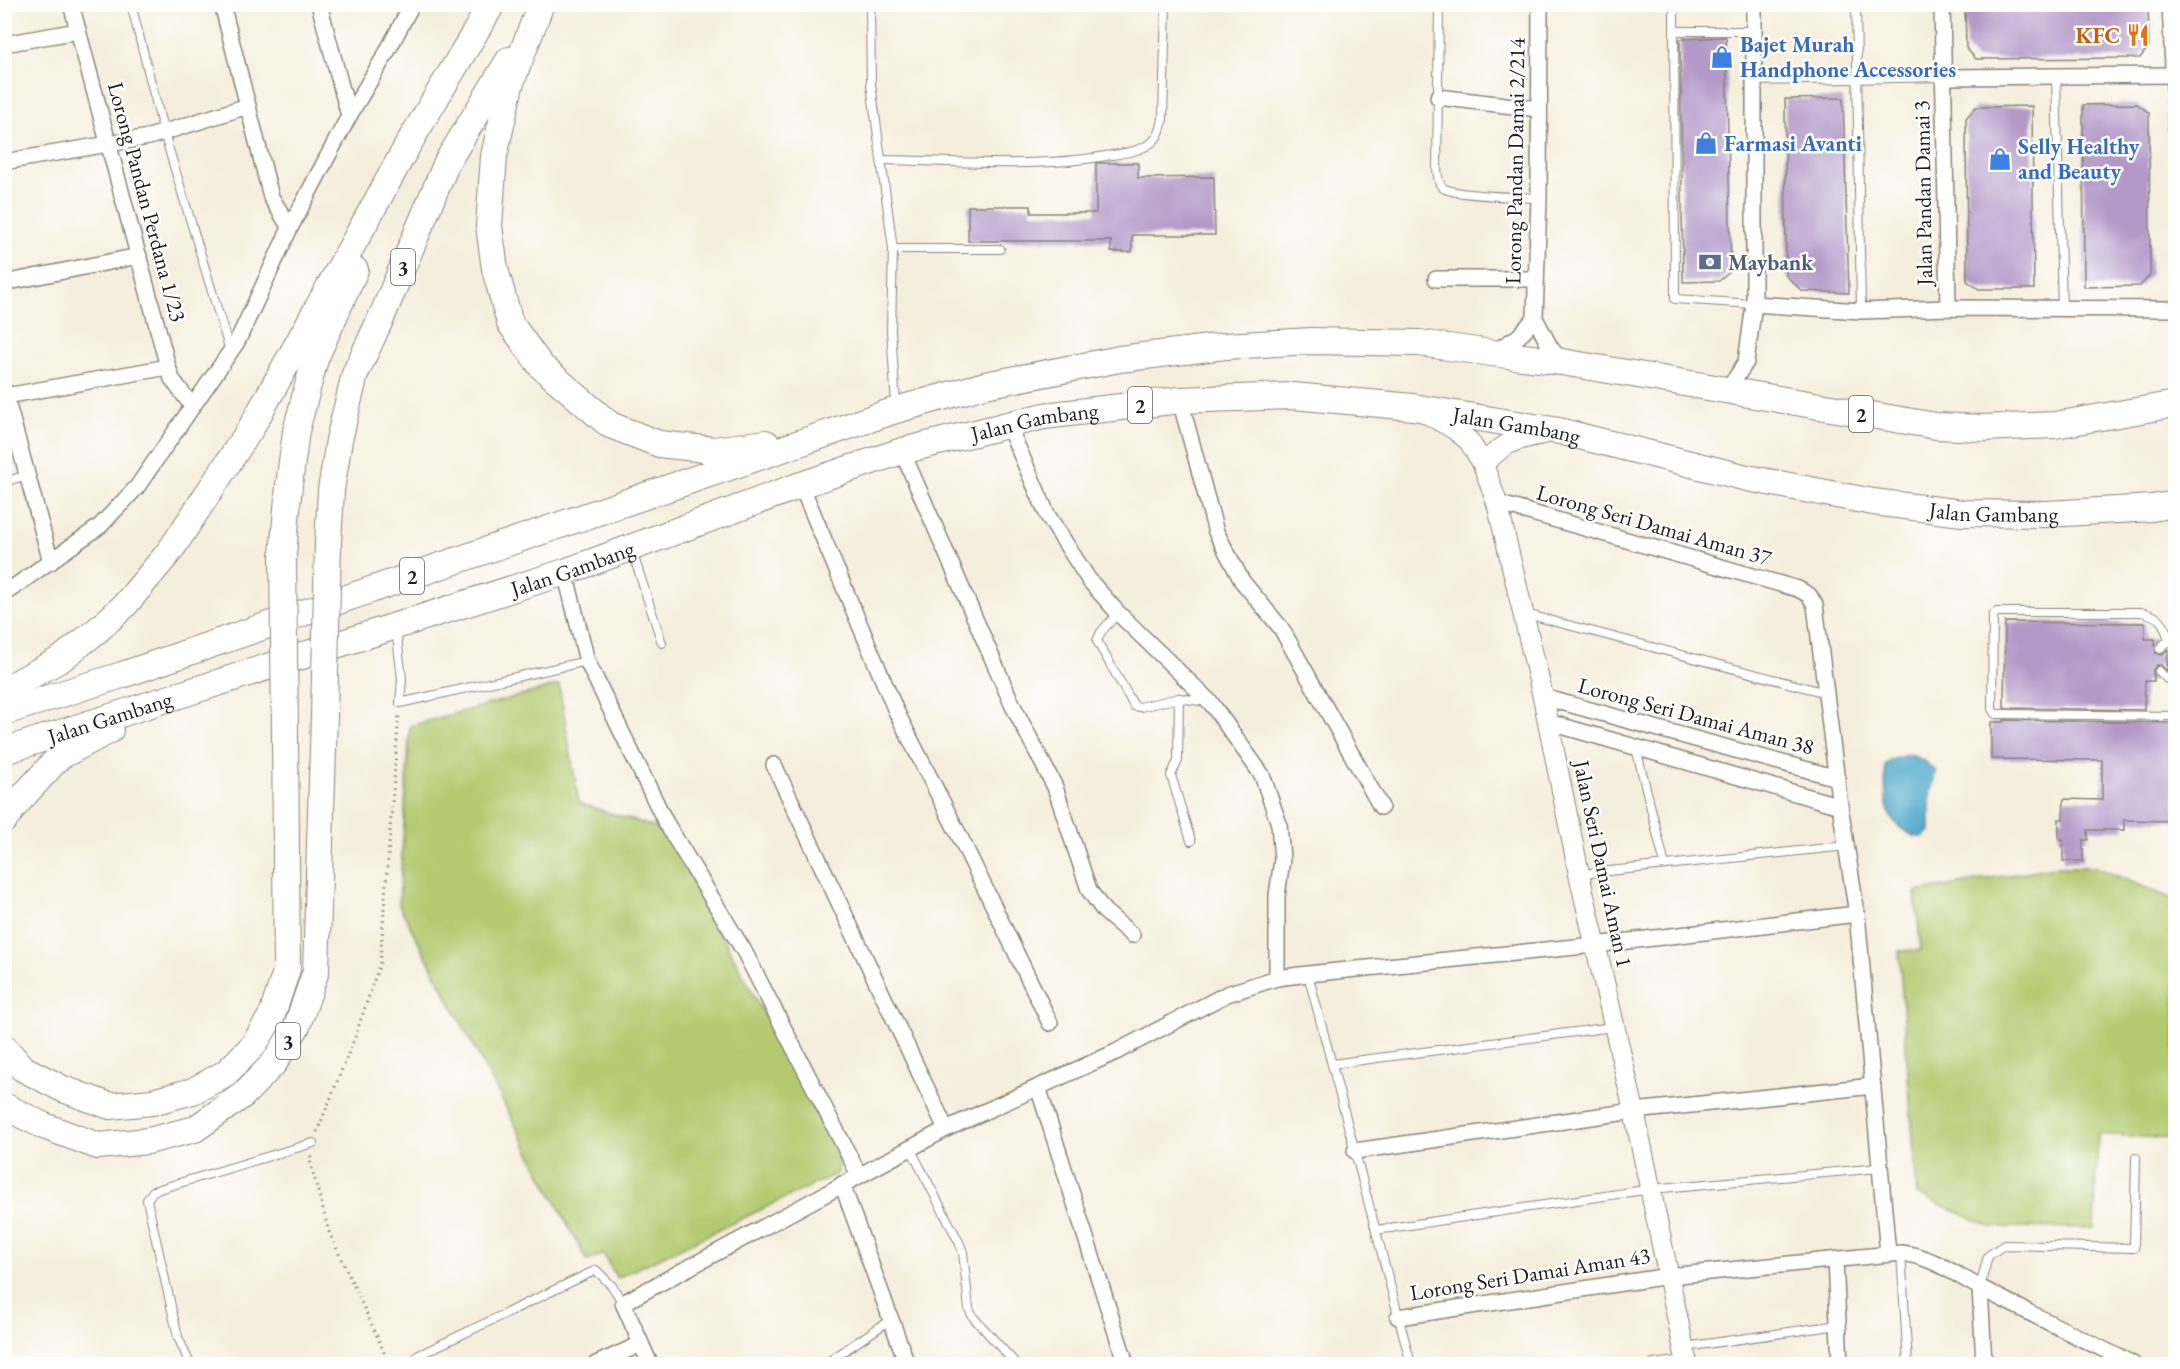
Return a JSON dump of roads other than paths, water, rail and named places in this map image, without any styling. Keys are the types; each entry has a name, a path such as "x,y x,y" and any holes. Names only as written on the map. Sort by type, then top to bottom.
{"highway":[{"name":"3","path":"4,1047 22,1068 63,1089 110,1106 152,1102 193,1092 226,1073 253,1046 272,1015 287,969 283,555 296,431 315,359 343,299 409,142 492,4"},
{"name":"3","path":"4,1106 44,1126 98,1146 148,1141 195,1129 243,1095 274,1063 297,1026 316,971 328,543 339,440 356,374 447,162 539,9"},
{"path":"539,9 510,85 494,156 489,226 495,269 510,323 541,366 610,425 659,444 714,450 819,436"},
{"path":"4,690 61,659 100,628 124,606 170,551 251,428 409,142"},
{"name":"Jalan Gambang","path":"4,712 122,675 896,410 985,385 1120,359 1225,346 1311,341 1419,343 1562,362 1936,426 1983,428 2055,425 2171,400"},
{"name":"Jalan Gambang","path":"4,751 565,572 801,485 902,451 1044,416 1180,400 1293,396 1413,406 1559,431 1747,478 1873,502 1962,513 2047,514 2152,508 2175,504"},
{"path":"4,820 59,757 163,701"}],"street":[{"name":"Lorong Pandan Perdana 1/23","path":"71,4 168,367 172,379 192,406"},
{"path":"222,4 271,197 290,228"},
{"path":"319,4 349,116"},
{"name":"Lorong Pandan Damai 2/214","path":"1540,4 1539,198 1535,318 1550,347 1562,362"},
{"path":"1723,390 1735,379 1746,362 1754,304 1754,4"},
{"name":"Jalan Pandan Damai 3","path":"1942,4 1948,308"},
{"path":"2170,4 2175,129"},
{"path":"4,594 100,526 137,487 237,342 290,228 349,116 387,52 408,8"},
{"path":"4,44 78,31"},
{"path":"1943,76 2174,74"},
{"path":"1438,97 1538,109"},
{"path":"4,162 109,145 164,133 248,106"},
{"path":"4,283 139,256"},
{"path":"1436,279 1536,279"},
{"path":"1754,304 1861,311 1948,308 2175,309"},
{"path":"1492,352 1518,337 1535,318"},
{"path":"51,562 5,392 168,367"},
{"path":"1180,400 1216,532 1242,581 1281,628 1381,807"},
{"name":"Jalan Seri Damai Aman 1","path":"1413,406 1454,429 1469,441 1483,464 1497,503 1543,697 1579,874 1634,1112 1685,1357"},
{"path":"1008,425 1048,516 1089,580 1118,613 1211,703 1262,775 1279,824 1282,859 1277,896 1277,978"},
{"path":"1483,464 1509,442 1559,431"},
{"path":"902,451 1013,706 1055,787 1089,890 1104,911 1132,935"},
{"path":"801,485 896,711 1050,1023"},
{"name":"Lorong Seri Damai Aman 37","path":"1497,503 1798,589 1809,595 1815,605 1826,693"},
{"path":"565,572 587,661 666,823 744,951 859,1175"},
{"path":"1826,693 1840,806 1857,914 1880,1168 1894,1254"},
{"name":"Lorong Seri Damai Aman 38","path":"1543,697 1837,778"},
{"path":"1548,722 1840,806"},
{"path":"774,765 946,1129"},
{"path":"650,1365 623,1303 946,1129 1116,1052 1227,993 1277,978 1308,974 1595,945 1857,914"},
{"path":"1355,1151 1634,1112 1873,1086"},
{"path":"1038,1087 1126,1365"},
{"path":"842,1184 907,1365"},
{"name":"Lorong Seri Damai Aman 43","path":"1398,1317 1668,1276 1894,1254 1916,1254 1929,1258 1980,1287 2133,1365"},
{"path":"1835,1260 1840,1365"},
{"path":"1980,1287 1984,1365"},
{"path":"596,1365 640,1344"}],"lane":[{"path":"131,4 164,133 230,352"},
{"path":"870,4 871,84 894,249 891,330 896,410"},
{"path":"882,160 1050,162 1137,151 1159,135 1163,119 1166,4"},
{"path":"1439,4 1437,168 1440,184 1445,189 1461,192 1539,198"},
{"path":"1674,4 1675,299 1754,304"},
{"path":"1856,4 1861,311"},
{"path":"1674,31 1754,30"},
{"path":"1755,81 1943,76"},
{"path":"2056,76 2062,309"},
{"path":"894,249 1000,249"},
{"path":"4,482 27,475"},
{"path":"631,548 662,644"},
{"path":"2160,648 2172,640 2163,622 2155,615 2141,612 1997,612 1993,615 1992,710 1995,714 2175,716"},
{"path":"1118,613 1101,632 1097,641 1134,706 1140,707 1179,698 1211,703"},
{"path":"1523,614 1826,693"},
{"path":"395,626 402,679 400,703 587,661"},
{"path":"2159,671 2167,679 2175,682"},
{"path":"1179,698 1178,760 1171,775 1191,841"},
{"path":"1636,747 1665,865"},
{"path":"1579,874 1847,846"},
{"path":"1308,974 1411,1365"},
{"path":"1332,1064 1614,1027"},
{"path":"190,1365 178,1337 147,1200 153,1191 313,1143"},
{"path":"910,1148 960,1242 969,1309 973,1317 1016,1365"},
{"path":"1980,1287 1988,1256 2004,1245 2134,1248 2136,1158"},
{"path":"1376,1230 1650,1190 1880,1168"},
{"path":"1894,1254 1908,1365"},
{"path":"411,1365 418,1355 596,1269 612,1286 623,1303"},
{"path":"825,1365 891,1320"},
{"path":"1653,1365 1838,1325"}],"water":[{"path":"1909,754 1922,760 1936,771 1930,794 1930,831 1923,837 1911,835 1897,825 1886,802 1885,765 1891,760"}],"place":[{"name":"KFC","path":"2138,35"},
{"name":"Bajet Murah Handphone Accessories","path":"1722,57"},
{"name":"Farmasi Avanti","path":"1706,143"},
{"name":"Selly Healthy and Beauty","path":"2000,159"},
{"name":"Maybank","path":"1710,262"}]}
